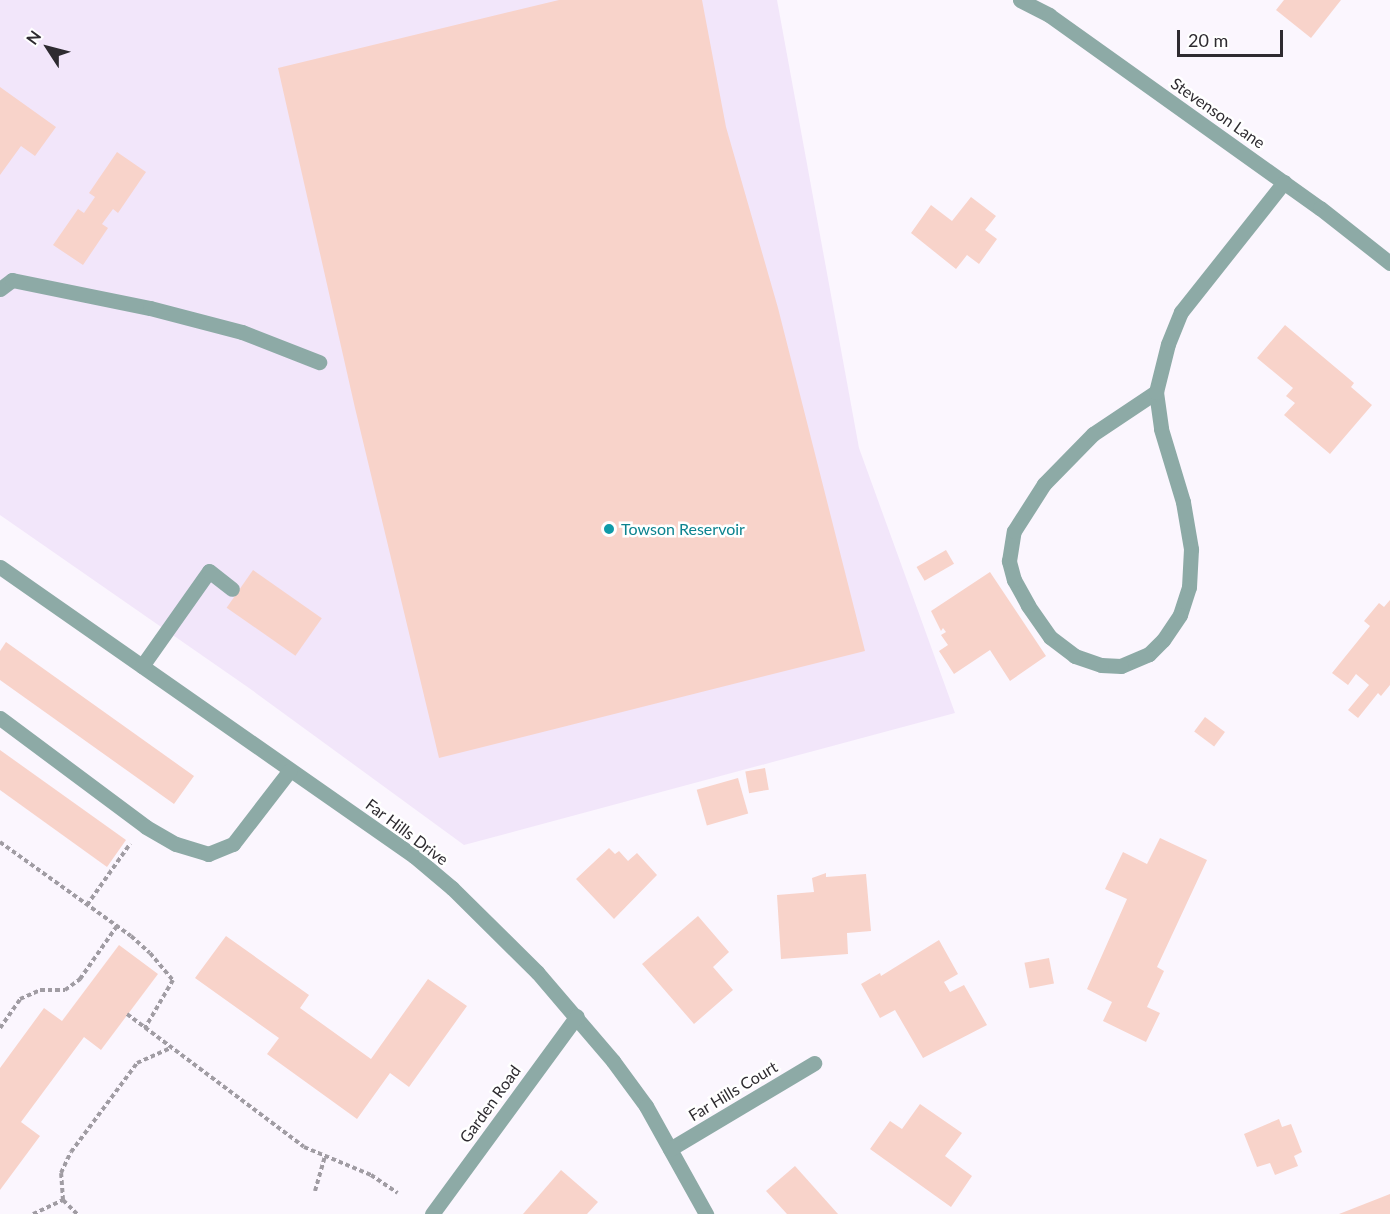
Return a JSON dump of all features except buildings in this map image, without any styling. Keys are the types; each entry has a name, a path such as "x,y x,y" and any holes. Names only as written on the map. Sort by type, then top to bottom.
{"street":[{"name":"Stevenson Lane","path":"1020,0 1049,15 1284,182 1390,263"},
{"path":"1156,392 1093,434 1044,484 1014,531 1009,561 1014,580 1028,605 1050,637 1075,656 1101,665 1121,666 1149,654 1163,640 1180,615 1189,587 1191,549 1187,521 1161,429 1156,392 1168,344 1181,312 1284,182"},
{"path":"0,289 12,280 150,308 242,332 319,362"},
{"name":"Far Hills Drive","path":"0,567 414,856 452,888 509,943 577,1016 646,1107 706,1214"},
{"path":"142,666 209,571 232,588"},
{"path":"0,718 146,827 176,844 208,854 233,844 290,770"},
{"name":"Garden Road","path":"432,1214 577,1016"},
{"name":"Far Hills Court","path":"670,1149 814,1063"}],"path":[{"path":"0,842 117,926 150,953 173,980 145,1028"},
{"path":"87,905 116,864"},
{"path":"0,1028 20,999 40,990 65,990 80,979 117,926"},
{"path":"127,1014 304,1147 371,1175 398,1193"},
{"path":"77,1214 63,1200 62,1173 71,1152 137,1063 171,1048"},
{"path":"315,1191 325,1157"},
{"path":"33,1214 63,1200"}],"shaded area":[{"name":"Towson Reservoir","path":"0,0 777,0 859,448 955,713 464,845 249,688 0,515"}],"place":[{"name":"Towson Reservoir","path":"609,529"}]}
